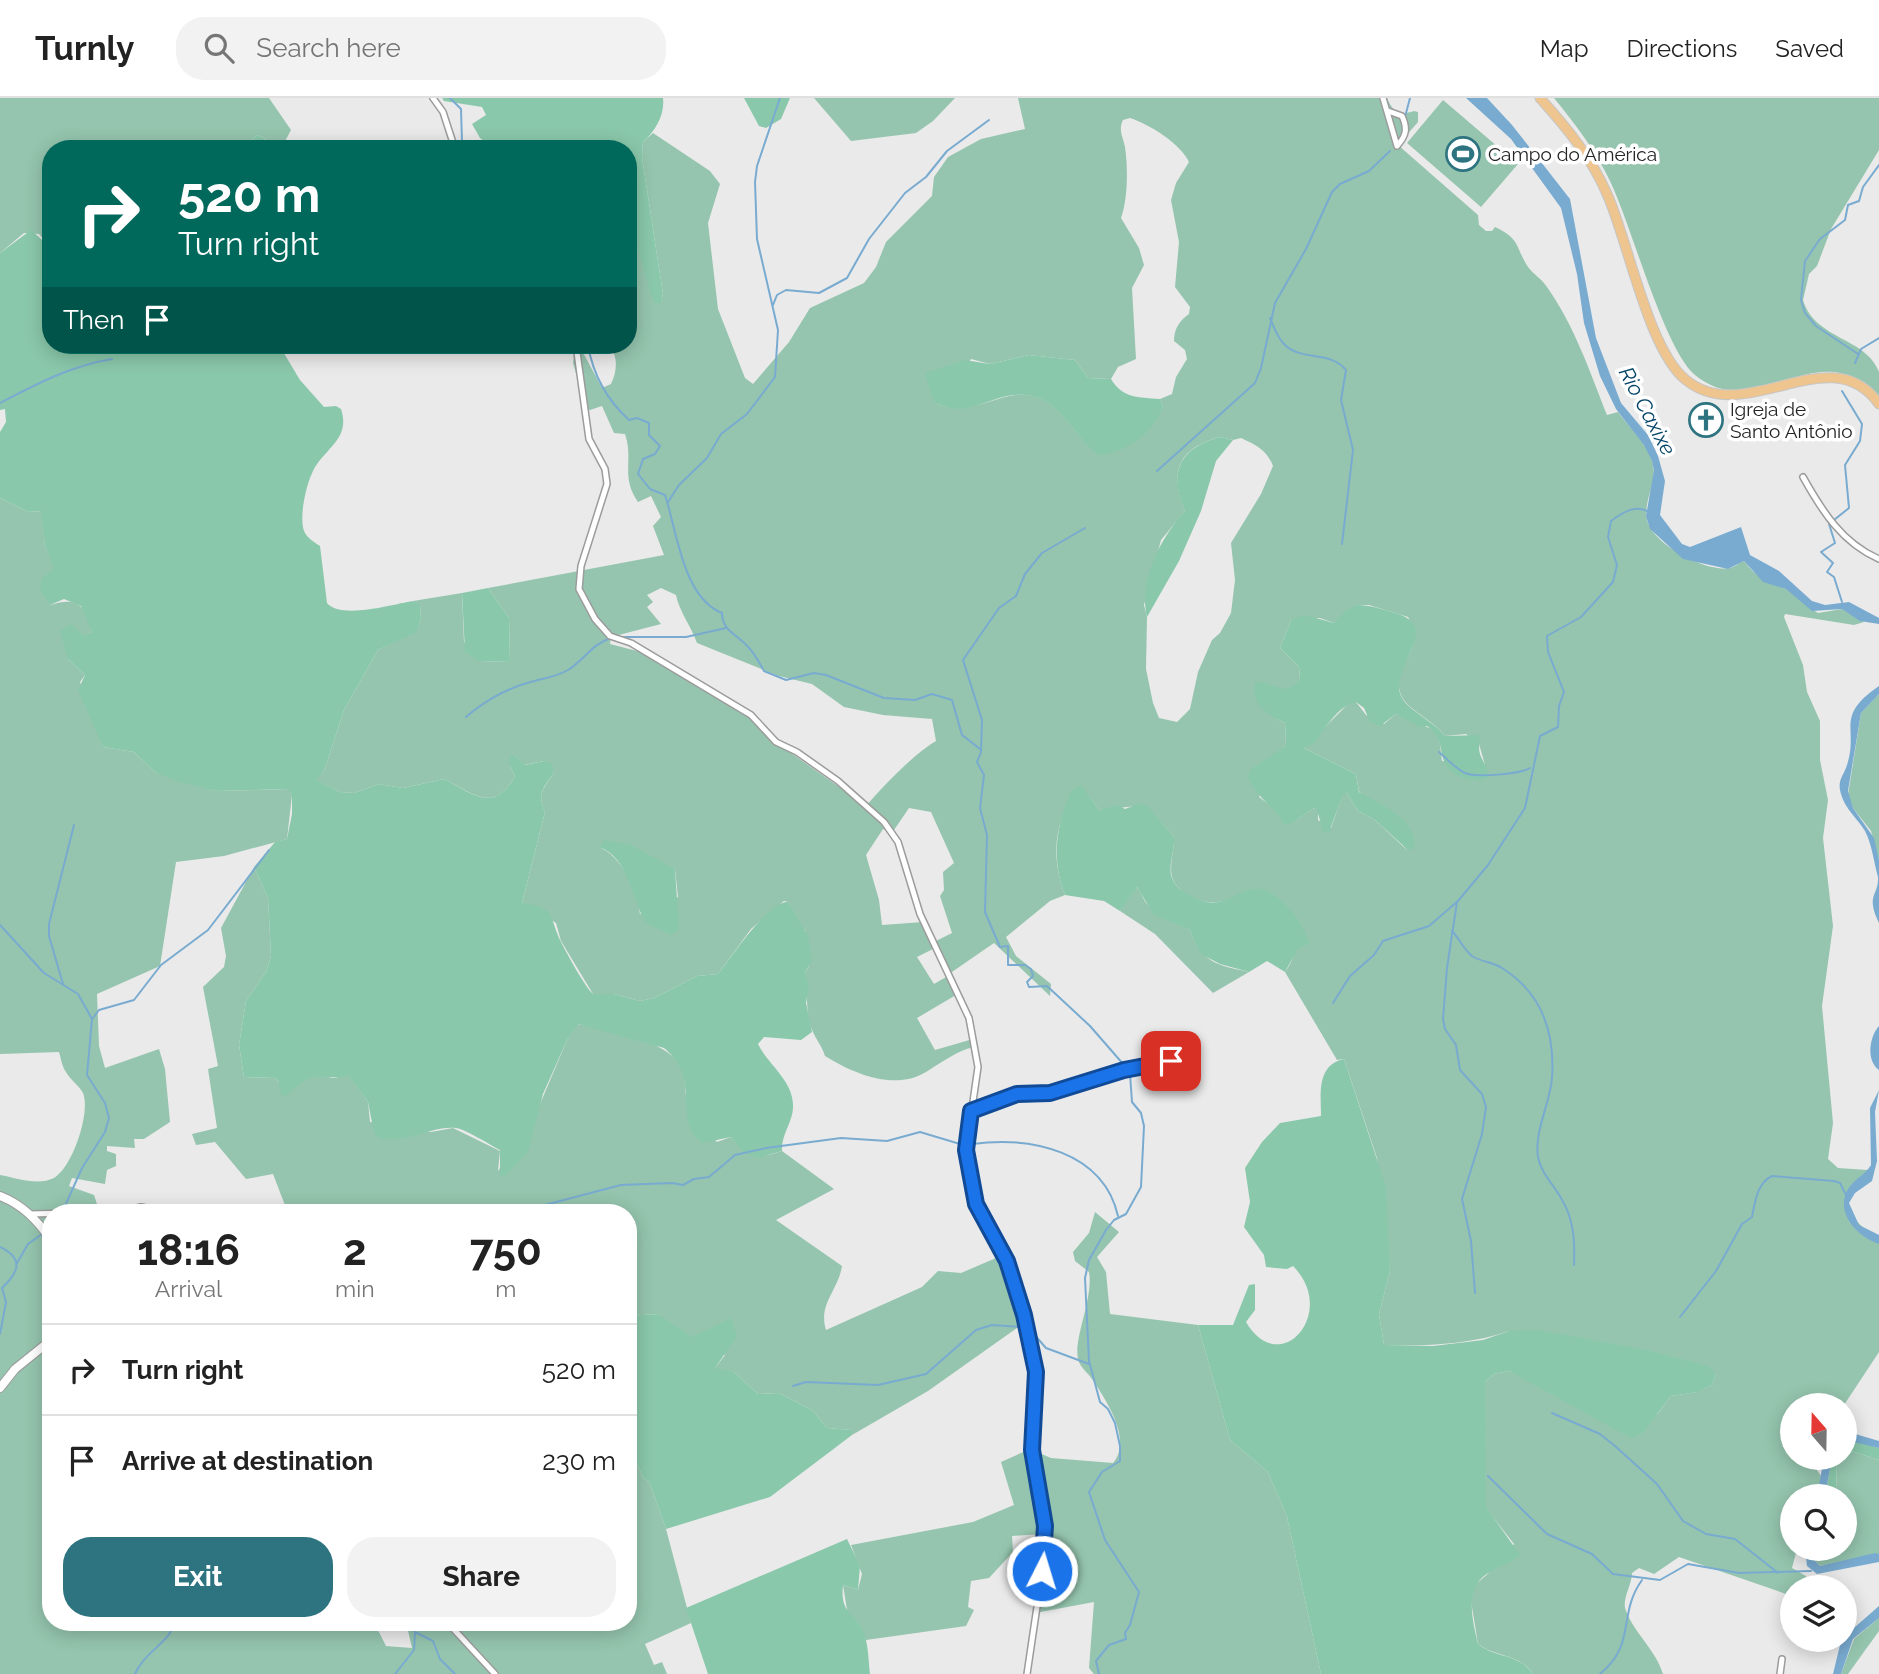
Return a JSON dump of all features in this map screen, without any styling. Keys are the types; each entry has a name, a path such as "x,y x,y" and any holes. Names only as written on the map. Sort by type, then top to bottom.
{"main road":[{"path":"1540,98 1573,135 1597,173 1608,195 1658,336 1669,360 1685,380 1708,392 1731,396 1752,394 1815,377 1843,377 1863,386 1879,404"}],"street":[{"path":"433,98 443,112 452,140"},
{"path":"1383,98 1393,142 1397,146 1404,138 1406,126 1402,116 1388,111"},
{"path":"577,354 589,439 605,469 607,484 581,566 579,589 595,619 610,636 631,643 751,715 776,742 797,752 838,781 884,822 898,842 920,914 969,1018 978,1067 966,1150 976,1204 1007,1261 1024,1315 1036,1372 1032,1450 1046,1546 1027,1674"},
{"path":"1803,477 1833,524 1864,552 1879,559"},
{"path":"971,1111 1017,1094 1050,1093 1124,1070 1171,1061"},
{"path":"0,1196 17,1203 42,1229"},
{"path":"30,1214 42,1214"},
{"path":"0,1388 15,1369 42,1347"},
{"path":"455,1631 495,1674"},
{"path":"1780,1674 1782,1659"}],"green space":[{"path":"0,98 269,98 291,130 286,140 265,140 257,135 252,140 42,140 42,238 39,234 24,233 0,253"},
{"path":"442,98 663,98 658,122 643,142 642,157 663,294 661,303 655,303 652,298 637,246 637,140 483,140 472,124 486,115 482,107 444,101"},
{"path":"744,98 790,98 781,119 766,128 759,126"},
{"path":"814,98 955,98 933,121 916,133 851,141"},
{"path":"1018,98 1387,98 1397,112 1418,112 1418,122 1398,145 1478,215 1479,225 1486,231 1492,231 1495,227 1516,244 1528,267 1543,281 1557,302 1588,366 1607,415 1618,412 1642,441 1654,468 1646,512 1650,528 1669,546 1694,561 1708,566 1730,568 1744,561 1754,573 1790,591 1818,613 1842,609 1864,622 1854,625 1785,614 1784,617 1803,665 1807,692 1820,721 1820,760 1828,800 1823,838 1833,926 1822,1006 1833,1123 1828,1159 1838,1168 1868,1170 1851,1185 1845,1209 1879,1244 1879,1352 1852,1393 1780,1393 1780,1470 1817,1470 1821,1476 1819,1484 1780,1484 1780,1561 1794,1561 1792,1568 1804,1575 1780,1575 1780,1592 1679,1557 1654,1574 1639,1568 1632,1573 1625,1602 1626,1611 1663,1674 1533,1674 1521,1662 1478,1644 1471,1601 1474,1586 1514,1544 1485,1507 1485,1382 1494,1374 1509,1371 1551,1391 1657,1415 1671,1396 1697,1392 1712,1385 1716,1374 1509,1331 1447,1344 1384,1345 1379,1314 1390,1271 1377,1158 1344,1059 1337,1060 1285,972 1296,945 1294,918 1278,898 1265,893 1249,891 1227,900 1205,902 1185,893 1172,877 1174,837 1146,805 1099,810 1081,786 1065,811 1056,852 1065,895 1050,901 1006,937 1016,956 1051,984 1050,996 994,943 949,974 935,948 917,957 934,984 948,976 956,995 917,1018 935,1050 973,1039 974,1047 955,1054 914,1078 888,1080 862,1074 825,1056 810,1026 805,973 809,966 805,930 800,927 788,902 784,901 751,929 718,974 697,976 654,998 640,1001 614,994 593,994 561,941 556,923 522,903 545,812 541,801 542,792 554,773 544,761 524,765 516,756 510,766 515,776 507,788 491,798 474,795 444,779 403,788 379,784 354,793 340,792 315,780 324,771 344,710 378,650 417,631 421,618 420,606 413,601 462,593 464,642 479,661 510,662 509,618 488,588 664,555 653,526 661,517 651,496 638,502 630,484 625,434 614,433 602,406 587,411 573,363 574,354 584,354 602,388 611,384 615,374 614,354 637,354 637,201 655,302 661,302 663,294 642,157 643,142 653,133 710,171 720,184 708,223 718,309 745,378 753,384 789,342 810,308 864,283 876,267 886,242 932,196 934,177 948,157 981,139 1025,129","holes":["1130,118 1146,125 1179,148 1189,162 1176,183 1171,200 1179,242 1175,287 1190,307 1189,314 1176,329 1174,341 1185,350 1187,359 1176,377 1172,394 1160,399 1163,407 1153,422 1099,454 1057,410 1040,398 1014,395 964,408 938,404 971,359 990,364 1029,355 1075,360 1088,378 1111,379 1118,367 1136,359 1132,288 1144,265 1139,248 1121,218 1127,183 1126,155 1121,130 1123,120","1220,437 1233,440 1241,438 1256,446 1271,460 1273,466 1261,494 1231,543 1235,580 1231,613 1220,633 1212,640 1198,672 1190,709 1177,722 1159,718 1153,703 1146,669 1147,617 1144,605 1161,540 1185,511 1178,485 1181,464 1186,455 1195,448","661,588 676,595 697,643 779,676 812,684 844,707 883,715 932,719 936,741 909,762 866,806 774,741 758,723 716,696 637,651 610,644 611,637 661,624 647,607 653,602 647,595","1357,605 1369,605 1408,617 1413,629 1412,649 1400,675 1399,684 1404,700 1445,736 1466,734 1479,744 1485,765 1442,761 1439,737 1434,730 1396,714 1384,724 1366,715 1356,702 1350,702 1304,748 1356,774 1359,791 1407,850 1375,820 1358,811 1347,793 1343,794 1331,828 1318,820 1318,810 1314,808 1293,822 1259,797 1279,752 1286,746 1285,723 1277,719 1275,687 1289,689 1300,678 1299,667 1280,648 1291,620 1320,618 1334,623","909,808 931,812 954,863 943,872 944,890 940,896 952,933 934,942 923,922 882,925 879,900 866,855 883,829 889,832 894,830","599,847 675,869 678,897 640,914 636,895 627,875 615,858"]},
{"path":"1554,98 1879,98 1879,150 1831,229 1817,266 1809,274 1803,300 1818,323 1872,360 1879,372 1879,400 1857,380 1835,372 1812,373 1742,390 1719,388 1695,375 1683,361 1660,314 1604,170 1585,138"},
{"name":"Campo do América","path":"1443,100 1518,164 1481,207 1407,143"},
{"path":"257,135 265,140 252,140"},
{"path":"31,230 42,240 42,354 284,354 300,380 324,407 336,406 341,409 343,428 340,436 313,471 303,509 304,531 320,546 327,603 334,608 355,611 413,601 420,605 421,618 417,632 378,650 344,710 324,771 316,780 340,792 354,793 379,784 403,788 444,779 474,795 491,798 507,788 515,776 509,755 516,756 525,765 544,761 552,764 554,773 542,791 541,801 545,812 522,903 546,910 567,953 593,994 614,994 640,1001 654,998 697,976 718,974 760,920 780,904 788,902 808,936 812,960 805,973 809,985 806,1003 812,1032 801,1040 764,1037 758,1044 785,1081 792,1098 793,1107 782,1151 757,1158 742,1151 731,1137 702,1143 688,1122 682,1072 676,1060 664,1048 578,1024 567,1040 543,1094 528,1152 505,1176 500,1176 500,1150 461,1129 439,1129 401,1139 380,1139 374,1133 368,1102 349,1076 311,1078 286,1096 281,1095 279,1082 275,1078 244,1077 239,1045 246,1001 266,972 271,956 268,898 254,867 275,842 287,839 292,814 292,795 288,789 217,791 176,781 155,772 134,752 103,747 78,690 85,675 68,659 60,631 71,624 84,636 92,632 81,606 64,599 50,605 40,590 42,579 54,568 45,546 41,511 28,512 0,498 0,432 6,422 5,409 0,410 0,253"},
{"path":"1029,355 1075,360 1088,378 1111,379 1126,394 1160,399 1163,407 1152,425 1129,446 1099,455 1058,411 1038,398 1013,395 957,409 933,401 925,373 965,360 990,364"},
{"path":"1220,437 1233,440 1216,461 1201,511 1179,561 1147,617 1146,589 1154,560 1168,533 1185,511 1178,485 1181,464 1186,455 1195,448"},
{"path":"0,498 28,512 42,511 45,546 55,568 48,577 50,605 74,602 87,615 92,632 84,637 79,634 68,659 85,675 80,682 103,747 134,752 155,772 217,791 289,789 292,795 287,839 224,856 176,862 160,966 97,994 99,1046 105,1068 159,1049 165,1069 170,1122 144,1139 134,1139 135,1148 107,1146 107,1151 116,1154 116,1166 107,1170 105,1184 72,1178 69,1186 94,1195 97,1204 42,1204 42,1631 378,1631 386,1646 412,1648 408,1631 637,1631 637,1464 644,1479 649,1481 666,1529 691,1623 645,1644 654,1665 662,1662 667,1674 0,1674 0,1175 41,1181 54,1178 61,1172 78,1139 85,1102 83,1093 65,1070 59,1052 0,1054"},
{"path":"488,588 509,618 510,662 479,661 465,652 462,593"},
{"path":"1357,605 1395,613 1409,619 1415,628 1412,649 1399,685 1404,701 1445,736 1480,735 1479,752 1487,768 1488,778 1478,780 1467,779 1448,768 1438,740 1427,726 1420,727 1396,714 1380,726 1370,722 1364,708 1356,702 1338,712 1316,742 1304,748 1356,774 1359,792 1386,807 1405,822 1414,839 1413,849 1408,850 1375,820 1358,811 1347,793 1343,795 1329,832 1323,831 1314,808 1289,825 1283,823 1255,790 1248,777 1251,769 1286,746 1285,723 1258,704 1255,682 1284,689 1295,684 1300,678 1299,667 1280,648 1291,620 1305,615 1334,623 1346,610"},
{"path":"1879,694 1879,860 1871,831 1853,808 1848,795 1861,713"},
{"path":"1081,785 1099,810 1118,805 1125,809 1138,804 1147,805 1174,837 1171,875 1182,891 1201,900 1220,902 1251,889 1268,891 1290,910 1309,943 1297,950 1285,972 1267,961 1249,972 1220,964 1201,954 1189,929 1154,915 1137,887 1120,911 1104,901 1065,895 1058,868 1059,828 1072,790"},
{"path":"605,840 631,845 675,869 679,929 671,935 646,923 623,869 609,852 599,847"},
{"path":"254,867 268,898 271,956 266,972 246,1001 239,1045 244,1077 275,1078 279,1082 299,1083 315,1074 333,1078 349,1075 368,1102 370,1122 431,1132 453,1128 500,1151 498,1171 535,1116 567,1040 577,1024 634,1037 663,1049 674,1057 684,1075 688,1102 717,1142 731,1137 748,1153 760,1156 782,1151 834,1189 776,1220 842,1266 826,1305 826,1330 922,1287 938,1271 961,1273 1003,1255 1027,1321 928,1391 852,1435 851,1430 827,1428 812,1410 779,1393 758,1394 734,1372 718,1371 715,1368 725,1355 671,1326 658,1314 637,1315 637,1204 285,1204 273,1174 246,1179 215,1142 196,1145 192,1134 217,1128 208,1069 218,1066 203,987 224,967 226,956 221,928"},
{"path":"1135,886 1152,909 1189,929 1200,949 1211,960 1226,967 1249,972 1213,993 1155,934 1120,911"},
{"path":"1344,1059 1386,1187 1390,1271 1379,1314 1384,1345 1433,1346 1483,1340 1509,1331 1538,1330 1647,1350 1708,1366 1716,1374 1712,1385 1698,1392 1671,1396 1644,1432 1631,1438 1509,1371 1494,1374 1485,1382 1486,1507 1520,1555 1483,1577 1473,1593 1472,1613 1478,1644 1514,1659 1533,1674 1321,1674 1287,1517 1268,1472 1230,1440 1198,1325 1233,1325 1249,1285 1255,1284 1255,1310 1246,1322 1260,1338 1274,1344 1288,1342 1300,1333 1307,1319 1310,1302 1306,1284 1293,1266 1287,1269 1266,1267 1264,1255 1244,1227 1250,1202 1245,1168 1262,1142 1280,1123 1321,1116 1324,1074 1335,1062"},
{"path":"1095,1212 1119,1232 1097,1257 1106,1272 1110,1314 1198,1325 1230,1440 1268,1472 1287,1517 1321,1674 1094,1674 1089,1668 1094,1602 1035,1613 1047,1540 1042,1534 1012,1536 1013,1552 989,1578 971,1581 968,1607 974,1610 966,1626 866,1640 858,1623 848,1616 843,1585 858,1590 862,1574 851,1545 973,1522 1014,1505 1001,1462 1030,1449 1051,1458 1113,1463 1118,1454 1119,1432 1110,1409 1080,1364 1077,1354 1090,1283 1089,1272 1075,1261 1073,1252 1089,1233"},
{"path":"658,1314 692,1337 731,1318 737,1336 715,1368 734,1372 758,1394 779,1393 812,1410 827,1428 852,1430 852,1435 770,1497 666,1529 649,1481 644,1479 637,1464 637,1315"},
{"path":"1857,1442 1879,1448 1879,1460 1857,1453"},
{"path":"1857,1453 1879,1460 1879,1554 1857,1558 1857,1484 1836,1484 1837,1470 1857,1470"},
{"path":"1830,1470 1837,1470 1836,1484 1827,1484"},
{"path":"847,1539 860,1566 858,1590 843,1585 843,1601 864,1634 870,1674 708,1674 686,1608"},
{"path":"1815,1561 1845,1561 1820,1566"},
{"path":"1879,1618 1879,1631 1848,1674 1841,1674 1849,1652 1857,1652 1857,1636"}],"water":[{"path":"1466,98 1487,98 1512,125 1570,199 1596,338 1621,403 1648,435 1658,456 1665,481 1660,515 1682,544 1690,547 1741,527 1750,555 1779,571 1812,601 1825,605 1849,602 1879,618 1879,624 1860,621 1842,609 1812,611 1786,589 1763,582 1744,561 1728,569 1683,559 1650,529 1646,516 1654,470 1652,461 1644,445 1616,409 1600,376 1584,323 1577,274 1561,208 1511,139"},
{"path":"1879,686 1879,694 1861,713 1848,791 1853,808 1874,838 1879,860 1879,923 1873,906 1878,877 1871,848 1865,831 1844,802 1840,786 1850,752 1852,715 1865,697"},
{"path":"1879,1026 1879,1070 1872,1061 1870,1049"},
{"path":"1879,1090 1875,1112 1877,1161 1872,1181 1855,1193 1849,1203 1859,1225 1879,1235 1879,1244 1863,1236 1850,1223 1844,1207 1844,1198 1853,1182 1871,1165 1870,1108"},
{"path":"1857,1435 1879,1441 1879,1448 1857,1443"},
{"path":"1822,1470 1830,1470 1827,1484 1819,1484"},
{"path":"1879,1554 1879,1562 1817,1574 1807,1566 1806,1561 1815,1561 1820,1566 1841,1561 1857,1561 1857,1557"},
{"path":"1879,1606 1879,1618 1857,1636 1857,1625"},
{"path":"1838,1652 1849,1652 1841,1674 1833,1674"}],"waterway":[{"path":"450,98 461,109 462,140"},
{"path":"668,502 679,485 707,458 721,434 747,414 775,377 778,330 757,239 755,182 757,166 780,98"},
{"path":"1405,117 1410,98"},
{"path":"773,305 777,295 786,290 819,293 847,278 869,239 905,193 926,177 947,151 989,120"},
{"path":"1157,471 1255,383 1261,368 1275,303 1306,249 1332,192 1340,184 1369,171 1390,151"},
{"path":"1858,354 1816,326 1805,313 1801,300 1805,261 1820,239 1845,220 1848,205 1859,201 1863,187 1879,165"},
{"path":"1270,318 1279,338 1291,349 1332,360 1346,370 1341,400 1353,450 1342,544"},
{"path":"1855,363 1861,349 1879,338"},
{"path":"590,354 607,395 629,420 637,418 649,423 649,435 660,446 655,454 643,459 638,474 650,489 665,495 690,579 709,605 722,613 725,625 751,650 764,671 786,680 814,673 826,675 884,698 915,700 932,694 952,700 962,735 980,749"},
{"path":"0,403 68,371 112,359"},
{"path":"1842,391 1862,424 1860,441 1845,465 1849,508 1829,524 1835,543 1821,552 1833,563 1827,572 1834,577 1842,602"},
{"path":"1333,1003 1350,976 1374,955 1383,941 1429,926 1458,901 1488,865 1525,808 1540,736 1558,727 1559,706 1564,692 1548,652 1547,636 1581,617 1613,582 1617,565 1608,537 1611,521 1634,509 1649,512"},
{"path":"1085,528 1042,553 1025,574 1016,596 999,608 963,660 982,720 981,752 977,762 984,775 980,808 987,835 985,912 1000,947 1008,946 1008,965 1025,965 1031,969 1033,976 1027,982 1029,987 1047,986 1090,1026 1124,1065"},
{"path":"620,637 686,637 726,628"},
{"path":"466,717 503,692 568,670 599,644 611,638"},
{"path":"1439,752 1465,773 1498,775 1530,768"},
{"path":"63,984 49,936 49,924 74,825"},
{"path":"93,1018 99,1010 134,1000 161,965 208,930 269,850"},
{"path":"1457,902 1443,1019 1445,1029 1456,1045 1460,1070 1482,1094 1486,1107 1482,1134 1462,1199 1471,1241 1475,1293"},
{"path":"0,925 44,973 78,994 92,1019 87,1075 105,1103 109,1118 105,1132 82,1168 66,1204"},
{"path":"1452,931 1472,956 1498,966 1516,978 1527,989 1543,1016 1551,1045 1552,1078 1538,1137 1538,1157 1544,1173 1569,1214 1574,1239 1574,1265"},
{"path":"1099,1674 1096,1661 1109,1645 1126,1639 1125,1633 1130,1625 1139,1592 1105,1540 1089,1492 1102,1472 1120,1461 1120,1446 1115,1423 1108,1409 1100,1402 1089,1361 1085,1278 1089,1260 1106,1230 1114,1220 1126,1214 1141,1187 1144,1126 1141,1113 1132,1102 1130,1074"},
{"path":"549,1204 621,1185 683,1185 694,1179 709,1177 735,1155 766,1148 841,1138 887,1141 920,1132 960,1144"},
{"path":"972,1144 1018,1143 1062,1153 1097,1176 1110,1194 1118,1216"},
{"path":"1680,1317 1716,1271 1742,1224 1752,1217 1758,1194 1767,1179 1772,1176 1834,1181 1840,1183 1846,1195"},
{"path":"17,1263 28,1244 42,1234"},
{"path":"0,1247 16,1261 15,1272 2,1288 6,1302 0,1334"},
{"path":"793,1386 806,1382 878,1385 926,1374 976,1330 992,1325 1023,1327"},
{"path":"1032,1332 1046,1348 1089,1364"},
{"path":"1552,1413 1600,1434 1615,1446 1657,1484 1683,1521 1706,1534 1735,1539 1778,1573"},
{"path":"1488,1476 1547,1534 1592,1554 1613,1574 1660,1580 1688,1564 1739,1573 1811,1571"},
{"path":"1600,1674 1619,1652 1630,1605 1642,1580"},
{"path":"135,1674 171,1631"},
{"path":"414,1631 433,1641 440,1659 455,1674"},
{"path":"395,1674 414,1650 415,1633"}],"place":[{"name":"Campo do América","path":"1463,154"},
{"name":"Igreja de Santo Antônio","path":"1706,420"}],"route":[{"path":"1042,1571 1046,1546 1045,1526 1032,1450 1036,1372 1024,1315 1007,1261 976,1204 966,1150 971,1111 1017,1094 1050,1093 1124,1070 1171,1061"}],"water label":[{"name":"Rio Caxixe","path":"1647,411"}]}
